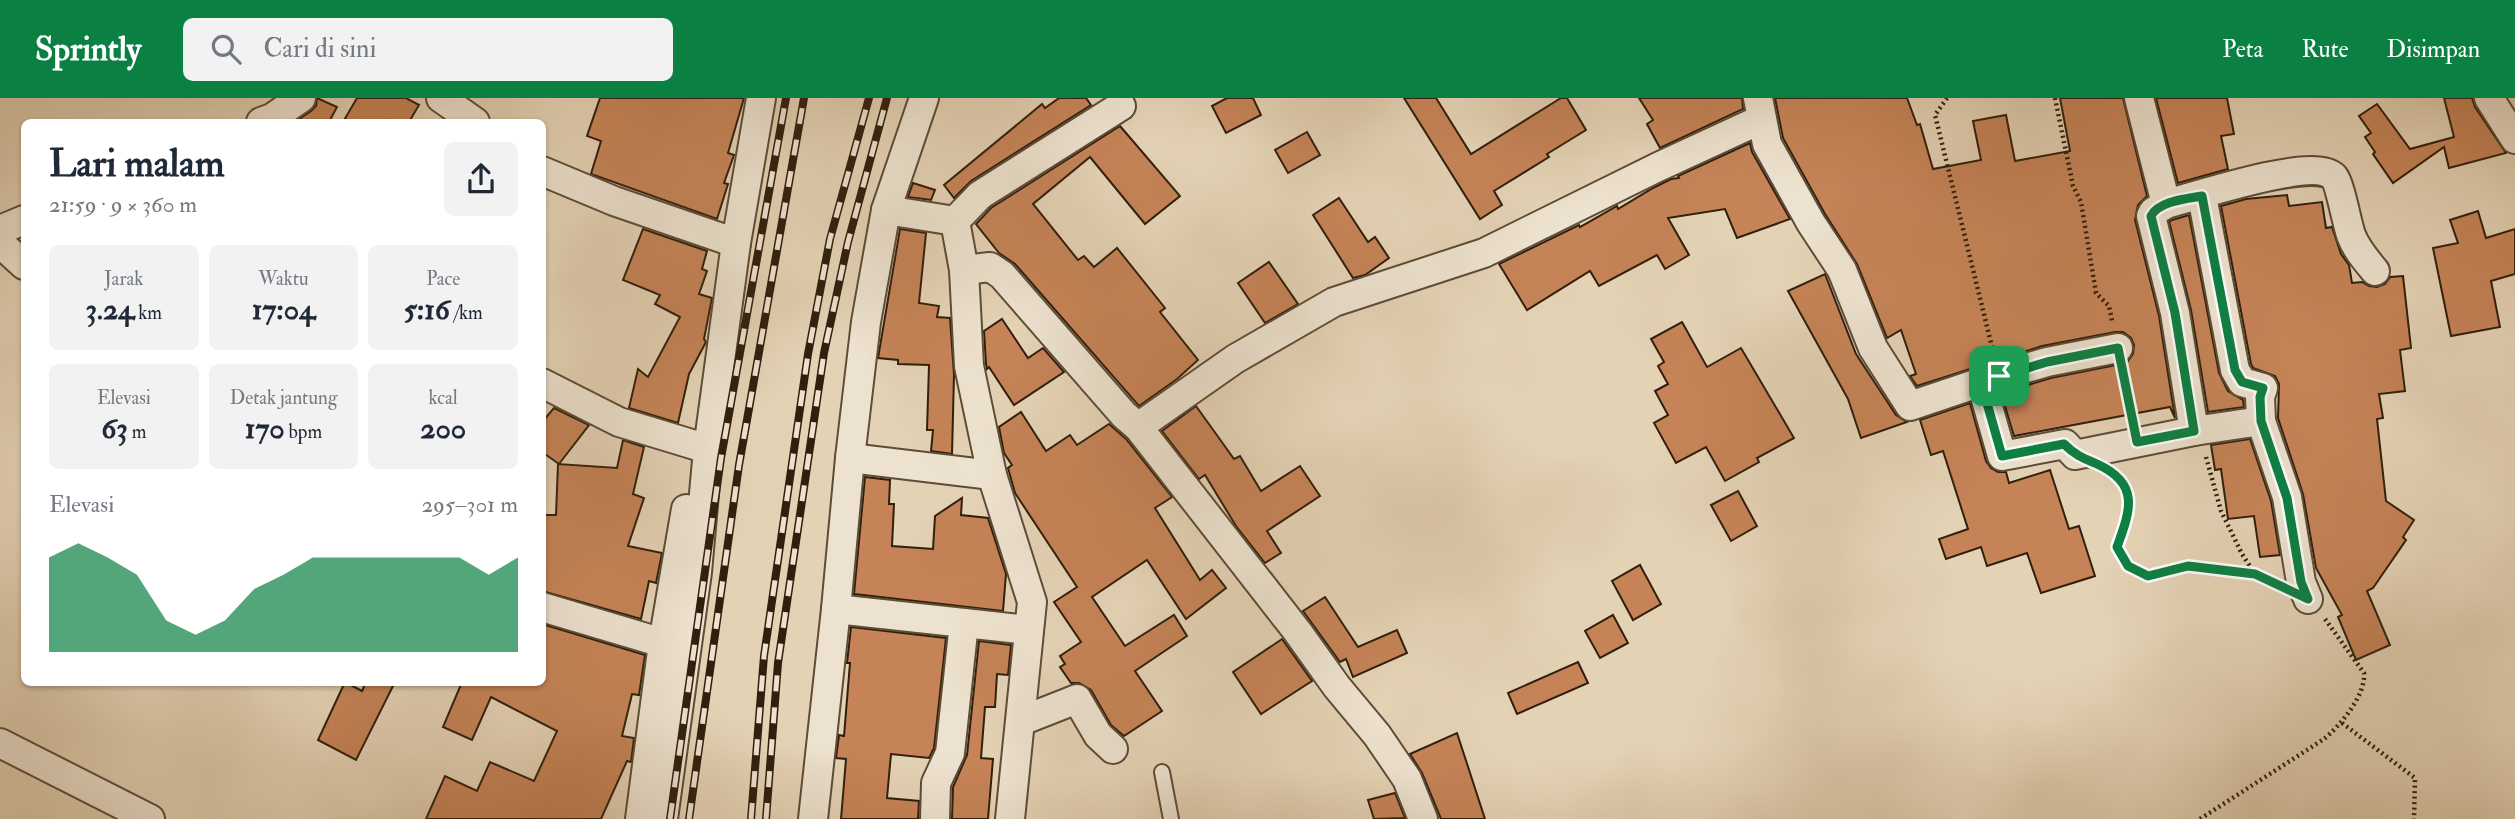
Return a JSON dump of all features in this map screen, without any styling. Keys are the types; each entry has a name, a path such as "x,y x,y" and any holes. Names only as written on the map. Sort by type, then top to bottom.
{"street":[{"path":"273,119 301,98"},
{"path":"441,98 471,119"},
{"path":"640,819 663,643 702,447 761,98"},
{"path":"813,819 866,322 887,210 924,98"},
{"path":"2138,98 2166,204"},
{"path":"2489,98 2515,139"},
{"path":"955,221 980,195 1121,106"},
{"path":"1138,428 1234,359 1334,302 1483,253 1658,167 1760,108 1768,144 1811,223 1842,270 1872,348 1910,406 2047,362 2118,348"},
{"path":"2194,431 2175,313 2151,216 2157,208 2277,174 2305,171 2328,174 2337,181 2352,237 2375,271"},
{"path":"546,173 614,201 736,243"},
{"path":"2202,196 2235,370 2242,382 2263,388 2260,397 2261,421 2287,498 2301,582 2308,599"},
{"path":"887,210 955,221"},
{"path":"0,230 21,220"},
{"path":"955,221 964,270 969,366 992,475 1032,602 1010,819"},
{"path":"0,243 21,262"},
{"path":"964,270 990,267 1002,275 1138,428 1377,735 1406,779 1423,819"},
{"path":"1990,379 2002,456 2064,444 2075,455 2194,431 2261,421"},
{"path":"546,385 619,422 702,447"},
{"path":"663,819 697,572 702,447"},
{"path":"850,458 992,475"},
{"path":"546,608 663,643"},
{"path":"836,609 1028,630"},
{"path":"935,819 936,783 950,753 964,624"},
{"path":"1021,720 1077,699 1098,736 1113,749"},
{"path":"0,743 150,819"}],"lane":[{"path":"1162,772 1171,819"}],"path":[{"path":"1947,98 1935,115 1990,379"},
{"path":"2055,98 2073,186 2081,202 2096,293 2109,306 2137,442"},
{"path":"2194,431 2207,459 2221,511 2255,574"},
{"path":"2075,455 2100,465 2120,480 2130,499 2128,515 2117,547 2128,566 2148,576 2188,566 2255,574 2308,599 2364,673 2365,681 2360,693 2342,723 2324,739 2200,819"},
{"path":"2342,723 2415,778 2414,819"}],"building":[{"path":"317,98 337,107 331,119 299,119 311,111 316,106"},
{"path":"357,98 406,98 419,105 411,119 345,119"},
{"path":"600,98 744,98 728,153 734,155 724,183 728,184 717,219 591,174 601,141 587,136"},
{"path":"1059,98 1086,98 1091,105 971,181 954,198 944,185 1042,104 1045,108"},
{"path":"1227,98 1253,98 1261,115 1226,133 1212,106"},
{"path":"1404,98 1436,98 1471,154 1561,98 1567,98 1586,130 1494,191 1502,205 1480,219"},
{"path":"1639,98 1742,98 1743,109 1660,148 1647,124 1653,120"},
{"path":"1775,98 1907,98 1917,125 1920,124 1933,169 1981,160 1973,121 2006,115 2015,161 2070,151 2060,98 2123,98 2147,196 2138,205 2135,220 2159,316 2175,418 2170,407 2014,436 2001,393 2051,378 2128,361 2133,354 2134,345 2131,338 2123,332 2042,346 1917,386 1910,376 1916,374 1901,330 1887,338 1857,264 1825,214 1783,138"},
{"path":"2156,98 2227,98 2234,134 2221,136 2228,169 2178,183"},
{"path":"2444,98 2472,98 2475,107 2506,153 2449,168 2444,147 2393,183 2373,154 2375,152 2365,137 2371,133 2359,116 2377,104 2410,149 2454,137"},
{"path":"1120,126 1180,196 1145,224 1090,157 1033,204 1078,260 1084,256 1094,267 1117,248 1165,308 1160,312 1198,360 1139,406 1015,264 999,253 976,224 991,208"},
{"path":"1307,132 1320,155 1288,173 1275,150"},
{"path":"1750,143 1752,152 1790,219 1737,238 1725,209 1668,218 1689,255 1665,269 1657,255 1599,286 1590,271 1527,310 1499,264 1579,225 1580,227 1617,206 1618,209 1671,179 1679,178 1678,176"},
{"path":"913,183 935,190 931,200 908,197"},
{"path":"2287,195 2289,206 2322,202 2326,228 2332,227 2341,254 2349,265 2352,283 2362,282 2377,287 2385,284 2390,277 2403,276 2411,348 2400,350 2405,391 2379,394 2383,418 2377,419 2386,501 2414,520 2403,537 2406,540 2373,588 2367,591 2390,645 2356,660 2338,617 2342,615 2316,568 2303,494 2278,418 2279,384 2275,376 2253,368 2251,364 2221,206 2246,199"},
{"path":"1339,198 1368,242 1375,237 1389,258 1365,275 1353,278 1313,215"},
{"path":"2478,211 2486,238 2515,229 2515,274 2491,281 2500,327 2451,336 2433,248 2458,243 2450,220"},
{"path":"2189,215 2219,373 2228,391 2243,400 2244,407 2208,412 2191,310 2169,221"},
{"path":"643,229 707,251 702,269 707,271 699,294 712,298 704,339 706,342 689,374 678,423 629,408 638,369 648,377 680,317 655,304 660,295 623,280"},
{"path":"900,229 926,233 919,303 939,306 937,317 950,318 954,375 952,454 931,451 933,430 927,430 929,365 898,364 898,360 878,358"},
{"path":"1269,262 1298,304 1265,323 1238,283"},
{"path":"1825,274 1856,354 1896,415 1907,422 1861,438 1848,399 1788,291"},
{"path":"1002,319 1028,358 1043,348 1064,372 1014,405 986,364 984,331"},
{"path":"1682,322 1707,367 1741,348 1794,438 1757,458 1759,462 1725,481 1706,447 1676,463 1654,423 1668,415 1655,391 1668,384 1658,366 1664,362 1651,339"},
{"path":"1970,403 1986,461 1991,468 2006,472 2009,483 2050,470 2069,529 2079,526 2095,576 2041,593 2027,553 1987,566 1981,547 1946,559 1939,539 1968,529 1943,451 1931,455 1920,420"},
{"path":"1196,406 1234,459 1240,456 1261,491 1300,466 1320,496 1267,531 1281,553 1265,563 1236,526 1205,475 1199,479 1162,431"},
{"path":"554,408 589,425 559,464 546,455 546,417"},
{"path":"1021,412 1046,451 1070,435 1077,445 1109,424 1126,439 1172,497 1155,508 1200,580 1212,570 1226,588 1186,619 1147,560 1092,597 1125,646 1174,615 1187,636 1135,671 1162,711 1124,736 1111,725 1091,690 1079,683 1071,683 1060,667 1065,664 1060,656 1081,642 1054,602 1077,587 1015,493 1008,468 1012,465 1004,453 999,427"},
{"path":"2250,439 2271,501 2280,555 2260,557 2254,516 2228,519 2221,469 2215,470 2211,445"},
{"path":"623,440 644,447 633,494 644,498 628,546 662,553 656,583 649,581 641,619 546,592 546,515 556,515 558,464 617,468"},
{"path":"865,477 890,480 889,504 894,504 892,546 933,549 935,516 962,498 961,515 988,518 1006,574 1003,611 854,594"},
{"path":"1738,491 1757,526 1731,541 1711,505"},
{"path":"1640,565 1661,604 1633,620 1612,581"},
{"path":"1325,597 1358,647 1397,630 1407,653 1353,677 1346,659 1340,662 1303,611"},
{"path":"1613,615 1628,643 1600,658 1585,631"},
{"path":"546,625 645,655 639,695 632,694 622,736 634,738 631,762 627,761 601,819 426,819 445,776 477,791 490,762 534,781 557,731 491,697 472,740 443,727 460,686 546,686"},
{"path":"851,627 946,638 934,748 929,758 891,754 887,798 919,801 918,819 841,819 846,759 836,758 839,735 844,736"},
{"path":"1282,639 1312,681 1261,714 1233,672"},
{"path":"979,641 1011,645 1008,675 997,674 995,707 985,707 981,758 993,759 988,819 952,819 953,787 967,755"},
{"path":"1578,662 1588,683 1517,714 1508,693"},
{"path":"343,686 353,686 362,691 364,686 393,686 356,760 318,740"},
{"path":"1457,733 1485,819 1441,819 1422,773 1410,754"},
{"path":"1395,793 1405,818 1374,819 1368,800"}],"railway":[{"path":"670,819 721,458 786,98"},
{"path":"689,819 739,465 804,98"},
{"path":"751,819 764,656 808,354 830,239 869,98"},
{"path":"766,819 778,663 824,353 848,242 887,98"}],"route":[{"path":"2202,196 2235,370 2242,382 2263,388 2260,397 2261,421 2287,498 2301,582 2308,599 2255,574 2188,566 2148,576 2128,566 2117,547 2128,515 2130,499 2120,480 2100,465 2075,455 2064,444 2002,456 1981,382 1999,376 2047,362 2118,348 2137,442 2194,431 2175,313 2151,216 2157,208 2166,204 2202,196"}]}
